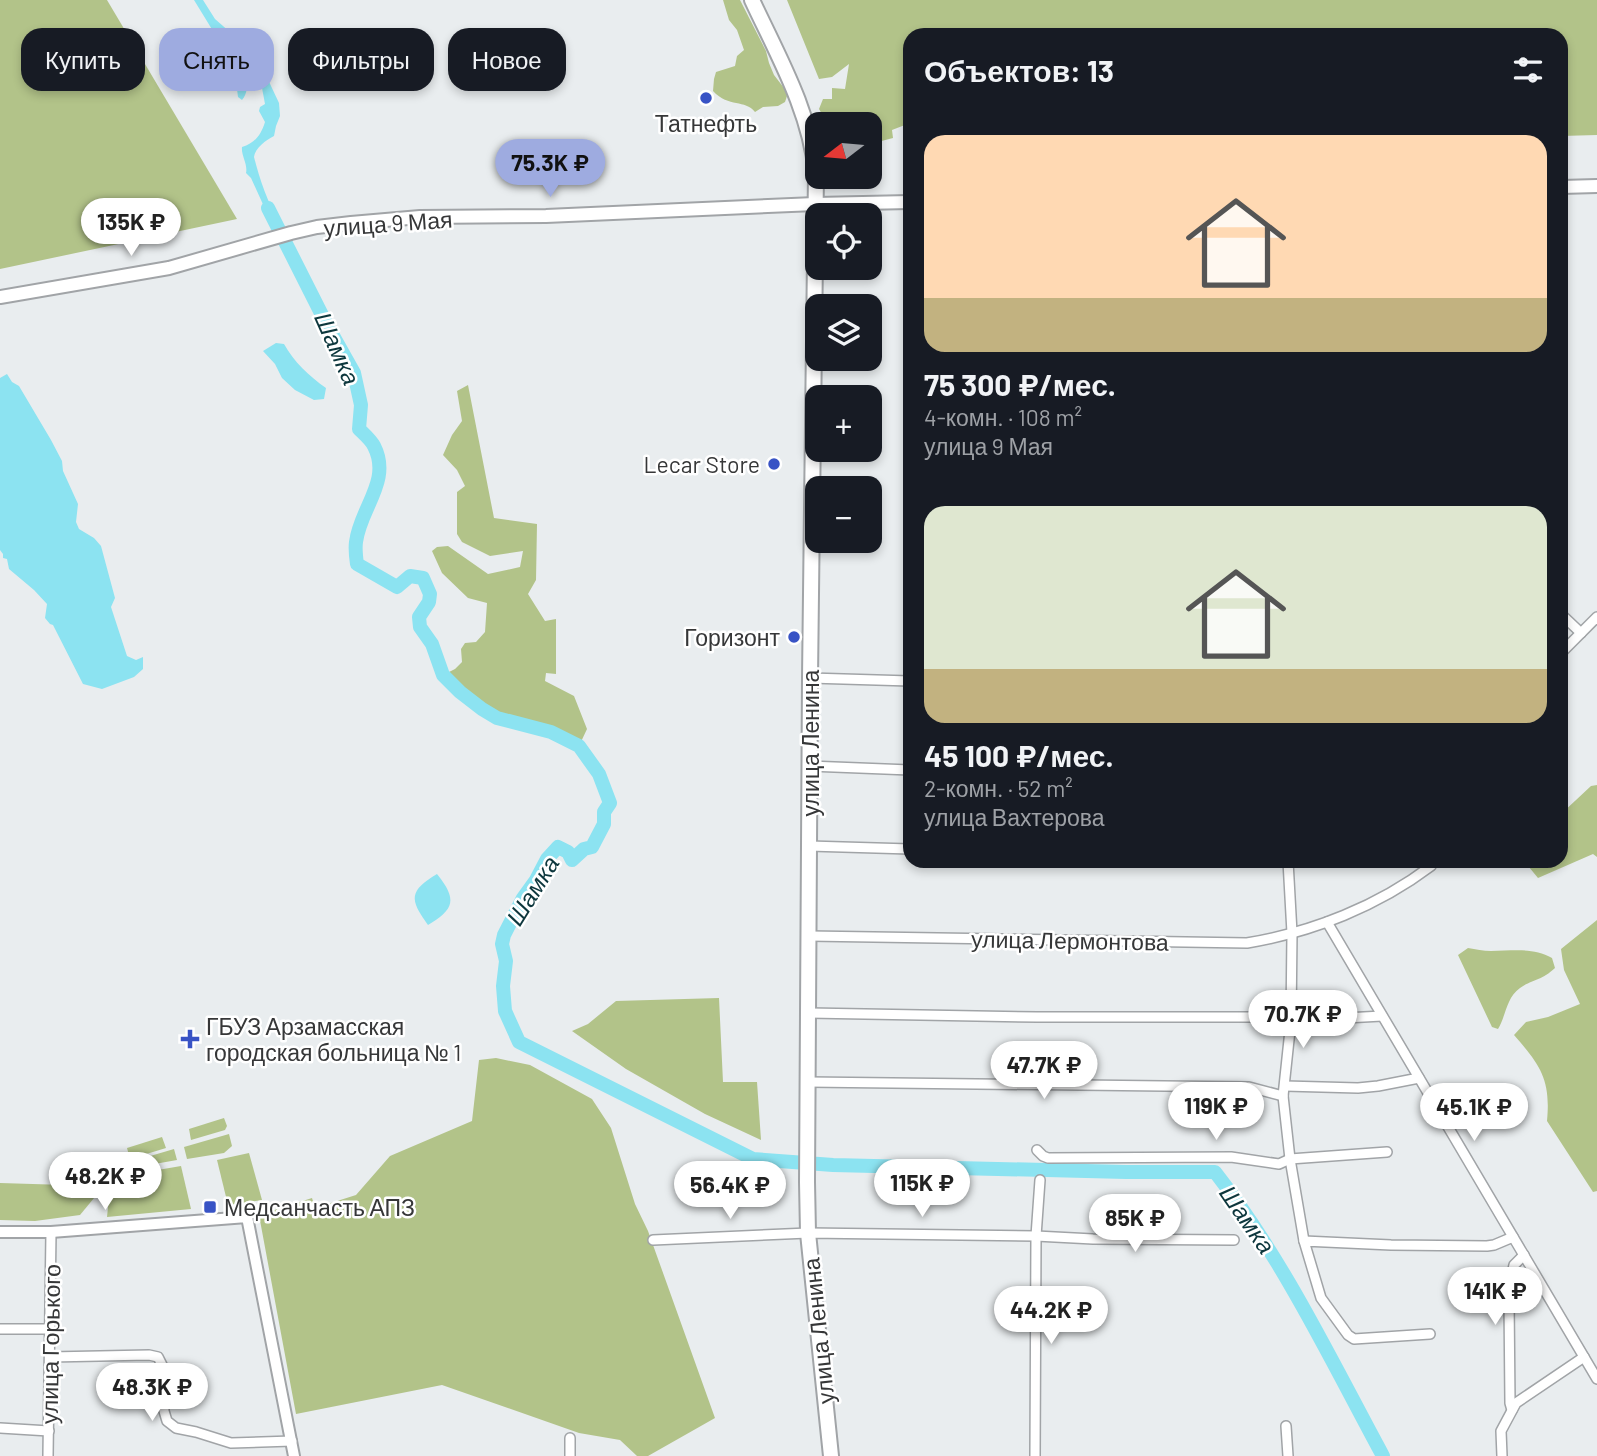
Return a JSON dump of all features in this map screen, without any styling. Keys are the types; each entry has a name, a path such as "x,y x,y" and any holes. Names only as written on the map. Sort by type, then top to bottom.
{"main road":[{"name":"улица Ленина","path":"752,0 808,126 814,151 815,203"},
{"path":"1568,187 1597,186"},
{"name":"улица 9 Мая","path":"862,203 903,202"},
{"name":"улица 9 Мая","path":"0,297 169,268 291,233 351,223 419,218 545,216 805,204"},
{"name":"улица Ленина","path":"814,280 807,1182 808,1233 831,1456"}],"street":[{"path":"1568,646 1597,617"},
{"path":"1568,621 1581,633"},
{"path":"810,678 903,681"},
{"path":"809,766 903,770"},
{"path":"809,846 903,849"},
{"path":"1288,868 1292,933 1291,1021 1284,1091 1290,1159 1304,1241 1321,1298 1348,1335 1354,1339 1430,1334"},
{"name":"улица Лермонтова","path":"809,936 1247,943 1292,933 1346,915 1396,890 1428,868"},
{"path":"1327,922 1597,1378"},
{"path":"809,1013 1261,1017 1291,1021 1382,1016"},
{"path":"808,1082 1249,1087 1284,1091 1358,1088 1419,1078"},
{"path":"1041,1156 1231,1157 1279,1164 1290,1159 1387,1152"},
{"path":"1035,1456 1036,1236 1040,1180"},
{"path":"0,1231 51,1232 247,1217 294,1456"},
{"name":"улица Горького","path":"48,1456 51,1232"},
{"path":"653,1240 808,1233 1234,1240"},
{"path":"1304,1241 1487,1246 1513,1237"},
{"path":"1512,1410 1509,1300 1514,1265 1524,1255"},
{"path":"0,1329 50,1329"},
{"path":"50,1357 158,1357 162,1365 164,1411 167,1421 176,1429 231,1443 292,1441"},
{"path":"1502,1456 1501,1431 1516,1403 1584,1357"},
{"path":"1286,1426 1288,1456"},
{"path":"0,1428 49,1432"},
{"path":"570,1438 570,1456"}],"green space":[{"path":"0,0 107,0 124,28 21,28 21,91 145,91 145,64 237,219 0,269"},
{"path":"723,0 740,0 766,51 774,75 787,96 785,102 778,106 763,107 755,112 746,106 725,100 713,91 716,72 735,66 737,56 744,50 737,30 729,20"},
{"path":"787,0 1597,0 1597,135 1568,136 1568,28 903,28 903,126 892,130 893,138 882,141 882,112 821,112 819,109 823,99 832,99 832,88 845,89 849,64 832,77 819,79"},
{"path":"468,385 494,518 537,524 536,580 528,594 545,621 556,619 556,674 546,673 545,681 574,696 587,729 579,746 551,732 497,718 460,692 443,675 462,662 461,649 465,643 476,642 485,632 487,603 468,598 442,573 432,551 437,547 448,546 488,574 520,567 523,551 490,556 462,542 457,534 457,492 465,486 457,470 443,455 462,421 457,391"},
{"path":"1597,785 1597,857 1593,854 1568,865 1568,807 1591,786"},
{"path":"1530,868 1561,868 1538,878"},
{"path":"1597,920 1597,1191 1593,1192 1547,1121 1547,1094 1542,1074 1531,1055 1514,1035 1526,1022 1548,1017 1580,1004 1564,970 1561,949"},
{"path":"1468,948 1537,952 1552,958 1555,968 1515,992 1498,1029 1492,1027 1458,955"},
{"path":"719,998 723,1082 757,1082 761,1140 705,1114 626,1069 572,1031 588,1024 616,1001"},
{"path":"496,1058 530,1065 592,1099 611,1128 635,1204 648,1231 715,1418 648,1456 637,1456 620,1440 579,1433 442,1385 296,1414 259,1215 312,1198 315,1208 356,1195 390,1156 472,1121 479,1060"},
{"path":"224,1118 227,1126 225,1130 191,1140 189,1129"},
{"path":"229,1134 232,1146 224,1153 187,1159 184,1147"},
{"path":"162,1137 166,1148 130,1159 127,1148"},
{"path":"174,1149 177,1160 132,1168 130,1162"},
{"path":"249,1153 262,1200 228,1205 217,1160"},
{"path":"181,1166 191,1209 107,1217 111,1178"},
{"path":"0,1183 98,1186 99,1192 80,1215 35,1221 0,1220"}],"water":[{"path":"194,0 203,0 215,19 225,28 211,28"},
{"path":"237,91 246,91 242,100 238,97"},
{"path":"263,91 273,91 279,103 280,116 274,136 259,147 254,157 279,223 273,225 251,178 246,173 242,150 242,147 251,143 262,131 265,122 259,111 265,104"},
{"path":"276,343 284,344 302,368 326,388 324,399 314,400 295,390 282,378 275,364 263,351"},
{"path":"7,374 12,382 19,386 62,461 63,471 78,504 76,522 79,529 101,546 115,598 111,607 127,656 136,660 143,657 143,669 134,677 102,689 83,684 53,625 45,618 47,604 9,569 7,559 3,558 0,550 0,378"},
{"path":"437,874 448,890 450,903 444,914 428,925 417,908 415,896 421,885"}],"waterway":[{"name":"Шамка","path":"268,208 354,373 361,405 359,429 373,444 379,459 377,483 356,542 357,564 397,587 410,576 423,578 430,594 429,602 419,617 420,627 432,644 443,675 460,692 497,718 551,732 579,746 599,774 610,803 604,812 604,824 592,847 584,849 572,860 568,852 558,847 547,859 504,935 502,944 506,961 503,986 505,1011 519,1042 753,1159 833,1165 1215,1172 1240,1205 1284,1275 1383,1456"}],"place":[{"name":"Татнефть","path":"706,98"},
{"name":"Lecar Store","path":"774,464"},
{"name":"Горизонт","path":"794,637"},
{"name":"ГБУЗ Арзамасская городская больница № 1","path":"190,1039"},
{"name":"Медсанчасть АПЗ","path":"210,1207"}]}
